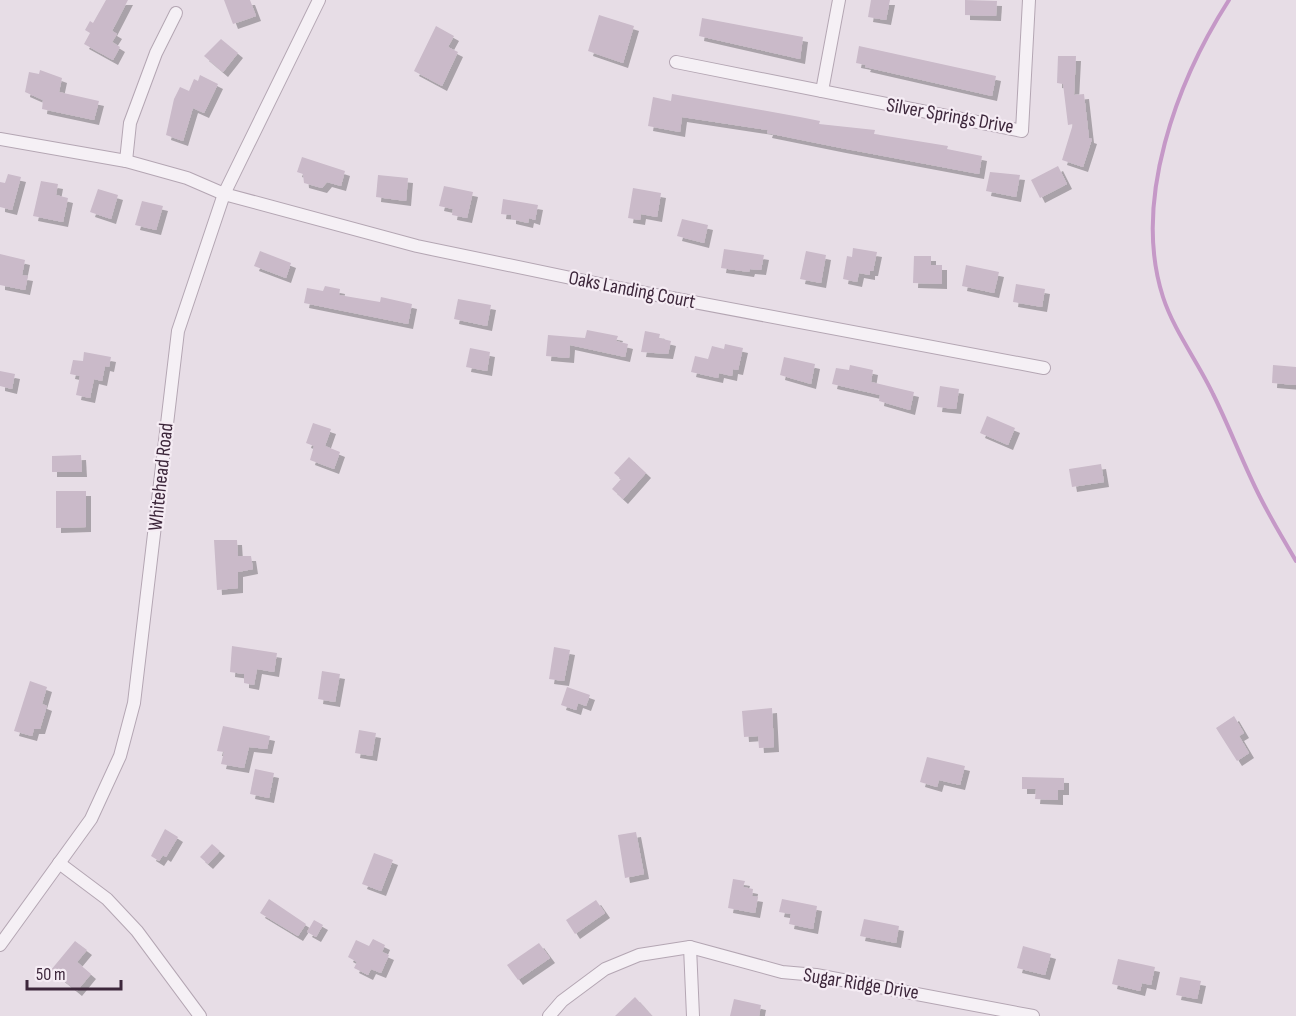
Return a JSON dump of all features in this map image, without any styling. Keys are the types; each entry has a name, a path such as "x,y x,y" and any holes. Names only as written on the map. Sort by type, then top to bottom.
{"street":[{"name":"Whitehead Road","path":"0,945 91,819 109,783 126,735 134,703 146,612 178,331 224,194 319,0"},
{"path":"822,91 839,0"},
{"name":"Silver Springs Drive","path":"676,62 1022,131 1029,0"},
{"path":"126,161 130,123 156,53 176,13"},
{"name":"Oaks Landing Court","path":"0,139 126,161 187,178 224,194 417,246 614,287 1044,368"},
{"path":"59,863 107,899 137,931 200,1016"},
{"path":"549,1016 562,1000 605,969 639,955 690,947 693,1016"},
{"name":"Sugar Ridge Drive","path":"690,947 782,972 816,975 1033,1016"}],"building":[{"path":"106,0 128,0 112,31 117,34 112,42 120,47 113,60 84,44 90,33 85,30 90,21 93,23"},
{"path":"224,0 250,0 256,16 233,24"},
{"path":"871,0 890,0 886,20 868,17"},
{"path":"965,0 997,1 996,16 965,15"},
{"path":"599,15 634,26 623,63 588,51"},
{"path":"702,18 803,37 800,59 699,36"},
{"path":"436,26 454,36 448,47 458,52 442,86 414,71"},
{"path":"221,39 238,53 223,72 204,56"},
{"path":"859,46 996,76 992,96 865,67 866,65 856,63"},
{"path":"1058,56 1076,56 1074,95 1084,94 1089,138 1092,139 1083,167 1062,160 1073,124 1068,125 1063,84 1057,83"},
{"path":"40,70 62,78 59,92 99,101 94,120 42,109 43,100 25,92 29,72 39,74"},
{"path":"200,75 218,84 204,113 193,108 183,141 166,135 174,99 180,87 189,91 194,79 198,81"},
{"path":"672,94 820,121 819,124 875,130 874,134 948,146 947,149 982,156 979,174 767,133 768,130 682,117 680,132 648,126 653,97 671,101"},
{"path":"302,157 345,171 341,186 327,182 322,188 304,183 303,174 297,172"},
{"path":"1058,166 1067,184 1040,198 1031,180"},
{"path":"990,172 1020,175 1016,197 986,191"},
{"path":"8,174 21,177 12,210 0,207 0,182 5,183"},
{"path":"378,175 408,178 406,201 376,197"},
{"path":"41,181 58,184 56,195 68,198 63,222 33,216"},
{"path":"444,186 473,192 467,218 452,215 453,209 439,206"},
{"path":"633,188 661,193 657,217 641,214 640,220 628,218"},
{"path":"98,189 118,195 111,219 90,212"},
{"path":"503,199 538,205 535,220 529,218 528,223 511,219 511,215 501,214"},
{"path":"142,201 163,206 156,230 135,225"},
{"path":"682,219 708,225 704,243 677,236"},
{"path":"853,248 877,252 873,271 870,271 870,275 859,273 857,282 843,279 847,256 852,257"},
{"path":"724,249 764,255 761,270 750,269 749,272 721,268"},
{"path":"260,251 291,263 286,278 254,266"},
{"path":"806,251 826,255 821,283 800,279"},
{"path":"0,254 25,260 22,275 28,276 25,290 0,285"},
{"path":"914,256 931,256 931,265 942,265 942,284 913,283"},
{"path":"966,265 999,272 994,293 962,286"},
{"path":"1016,284 1045,289 1042,307 1013,302"},
{"path":"325,286 340,289 339,295 380,302 381,297 412,304 408,324 304,303 307,288 323,291"},
{"path":"458,299 491,305 487,326 454,319"},
{"path":"587,330 618,336 616,341 628,344 625,357 570,345 569,358 546,356 548,335 585,338"},
{"path":"645,331 660,334 659,338 671,341 668,354 641,352"},
{"path":"725,344 743,348 738,370 733,369 732,376 719,373 718,378 691,372 695,356 708,359 712,346 724,349"},
{"path":"470,348 490,352 487,371 466,367"},
{"path":"84,352 111,357 109,367 105,366 102,381 94,379 90,398 76,395 80,376 70,374 73,360 83,361"},
{"path":"784,357 815,364 811,384 780,375"},
{"path":"850,365 873,370 871,382 914,392 910,410 879,401 880,395 832,384 836,368 849,370"},
{"path":"1273,365 1296,367 1296,385 1272,383"},
{"path":"0,371 15,374 12,389 0,386"},
{"path":"940,386 959,389 956,409 937,407"},
{"path":"987,416 1015,428 1008,445 980,433"},
{"path":"313,423 331,429 325,446 340,452 334,469 310,460 314,446 306,443"},
{"path":"81,455 82,472 52,472 52,456"},
{"path":"629,457 646,473 623,499 612,489 621,479 614,473"},
{"path":"1101,464 1104,482 1072,487 1069,469"},
{"path":"56,491 86,491 86,527 56,528"},
{"path":"214,540 237,540 238,556 251,556 253,569 238,572 238,588 217,590"},
{"path":"232,646 277,653 274,672 257,669 254,685 244,683 244,674 230,672"},
{"path":"554,647 570,650 564,681 549,679"},
{"path":"322,671 340,674 335,702 318,699"},
{"path":"30,681 47,687 42,704 47,706 40,729 34,729 32,736 14,731"},
{"path":"567,687 590,695 586,706 578,703 576,710 561,705"},
{"path":"772,708 774,747 759,748 758,736 744,737 742,711"},
{"path":"1234,716 1244,733 1239,736 1249,753 1237,761 1216,728"},
{"path":"223,726 270,736 267,749 249,747 244,768 221,764 224,752 217,751"},
{"path":"359,730 376,733 372,756 355,753"},
{"path":"927,757 965,766 960,785 939,780 937,787 920,782"},
{"path":"255,769 274,773 269,798 250,794"},
{"path":"1022,777 1064,778 1064,790 1058,790 1058,800 1035,799 1036,789 1022,789"},
{"path":"165,829 178,837 166,857 163,855 159,861 151,856"},
{"path":"636,832 644,874 625,878 618,835"},
{"path":"212,844 220,851 208,864 200,857"},
{"path":"374,853 393,860 381,891 362,884"},
{"path":"733,879 745,881 743,887 753,889 752,896 758,897 755,913 728,908"},
{"path":"269,899 306,924 298,936 260,913"},
{"path":"782,899 817,906 813,929 789,924 791,914 779,912"},
{"path":"596,900 605,913 575,934 566,920"},
{"path":"864,919 899,926 896,943 860,936"},
{"path":"314,920 323,925 316,937 307,932"},
{"path":"373,939 385,945 382,952 389,955 381,973 371,969 368,975 354,968 357,962 348,957 356,940 369,946"},
{"path":"75,941 87,950 77,962 91,974 77,991 51,970"},
{"path":"539,943 550,958 518,980 507,965"},
{"path":"1023,946 1051,954 1045,975 1017,968"},
{"path":"1118,959 1155,967 1151,985 1142,983 1140,991 1112,984"},
{"path":"1180,977 1201,981 1197,999 1176,995"},
{"path":"635,997 652,1016 615,1016"},
{"path":"734,999 761,1005 759,1016 730,1016"}],"waterway":[{"path":"1229,0 1192,67 1165,143 1157,182 1153,221 1155,260 1163,297 1173,322 1207,382 1260,497 1296,561"}]}
